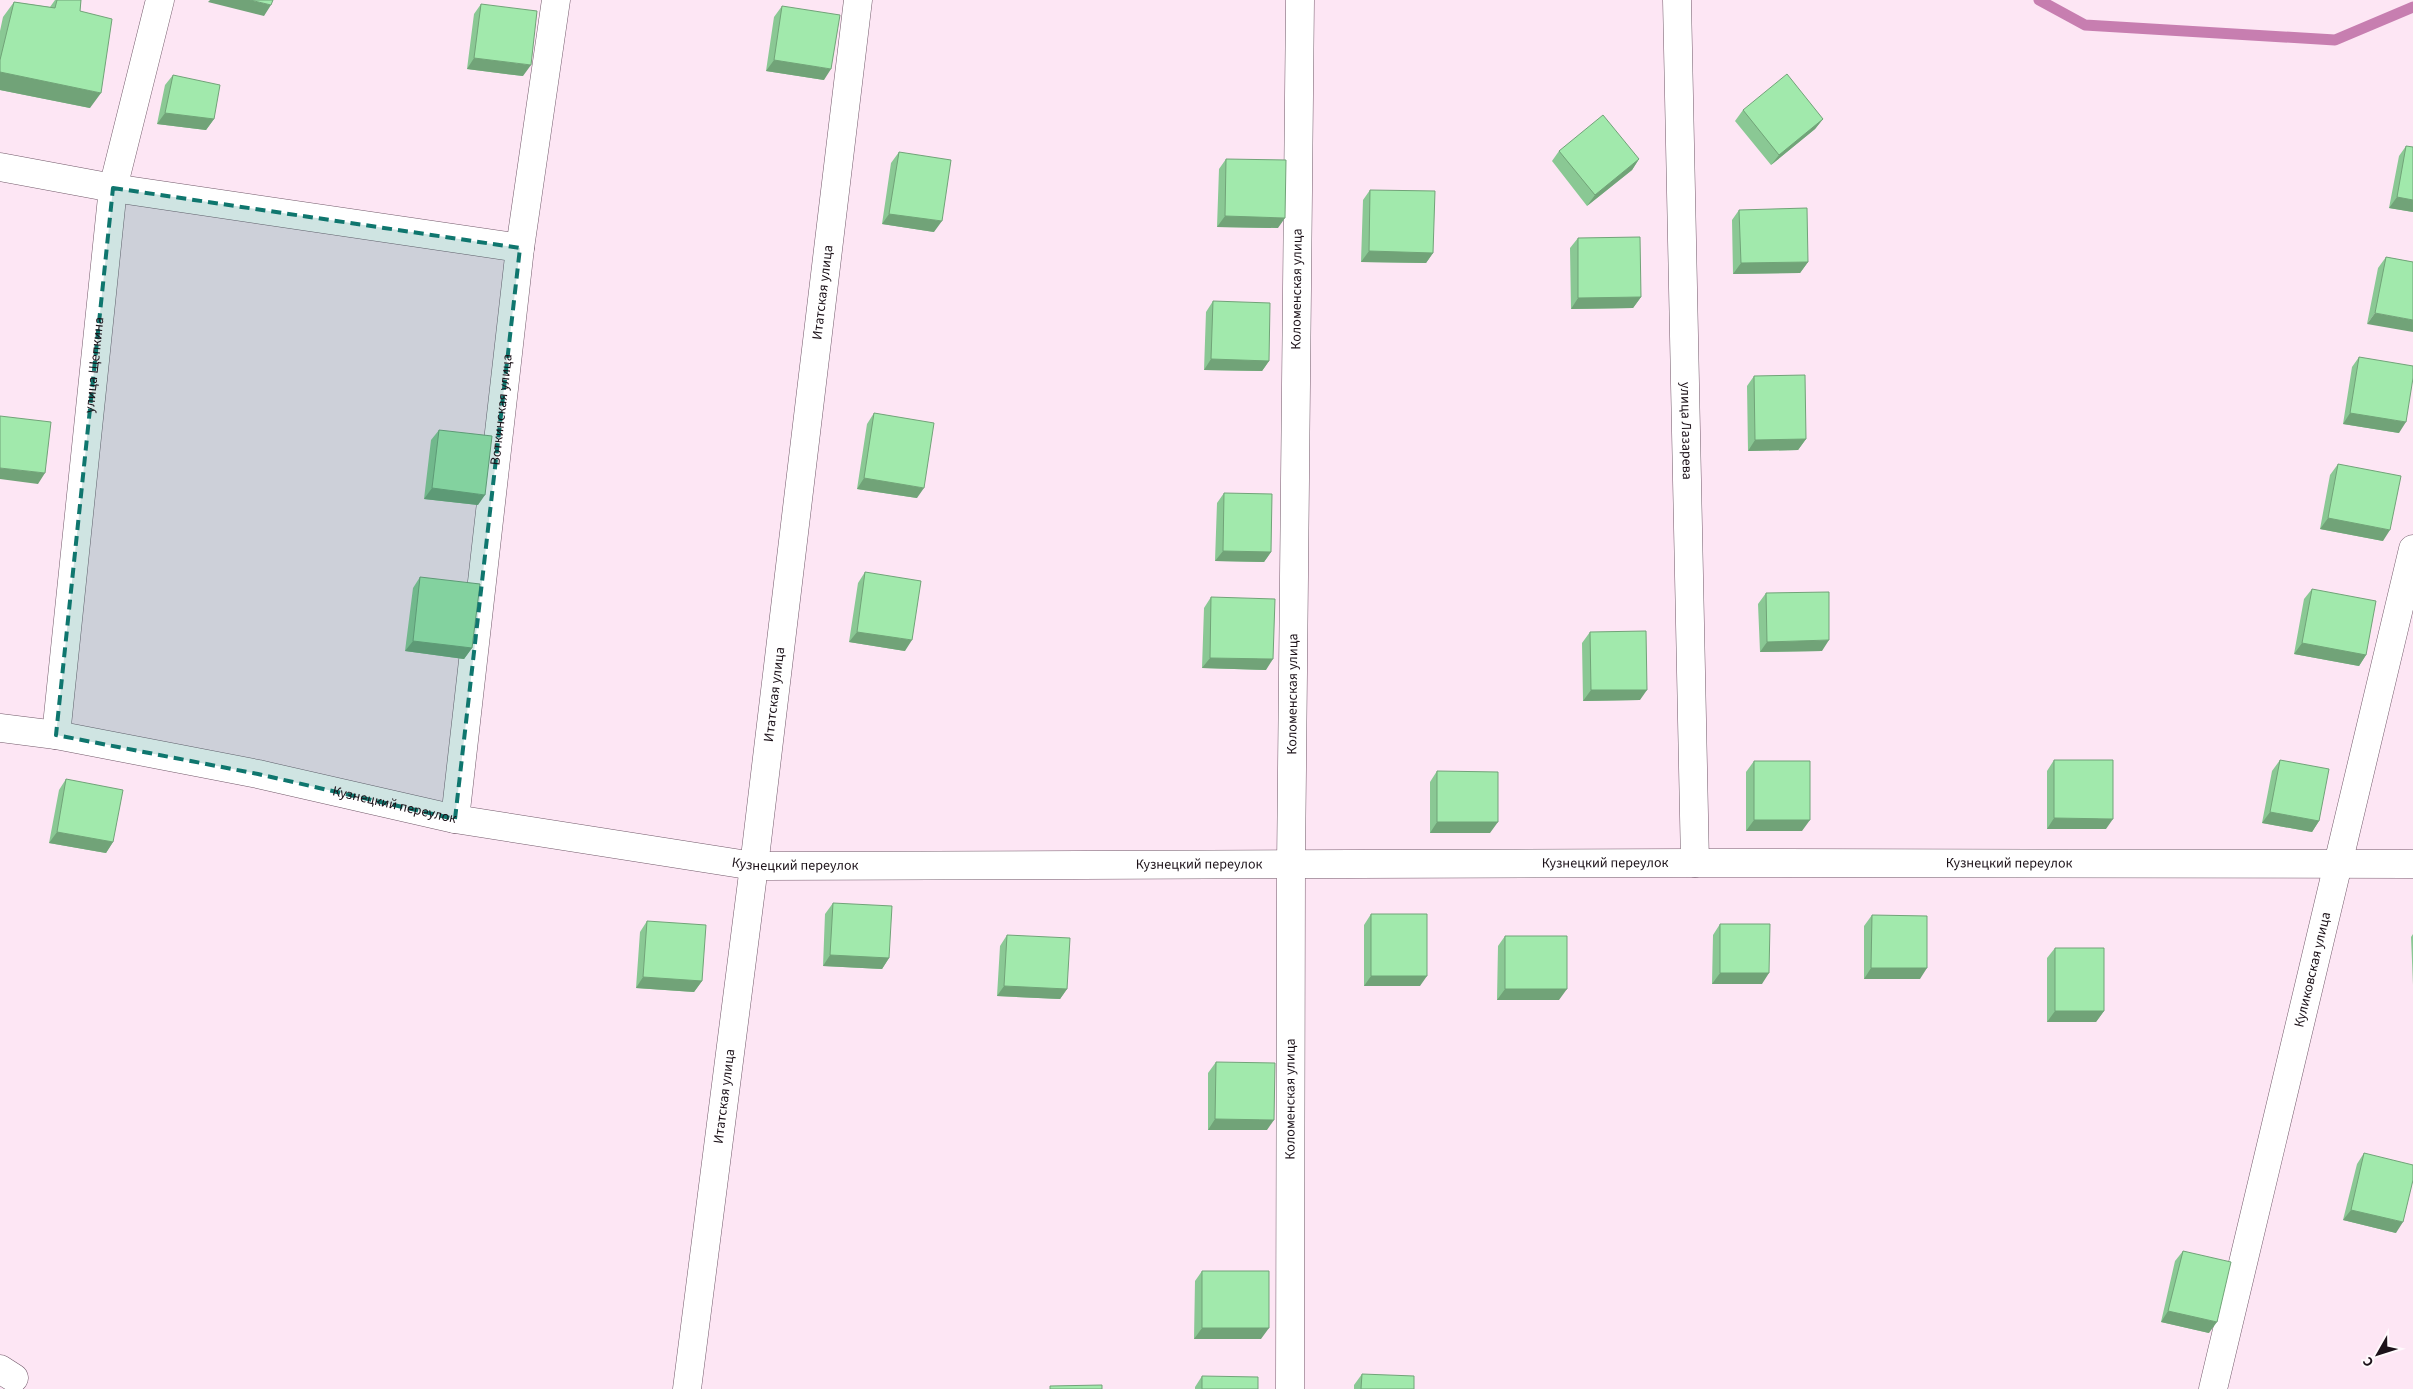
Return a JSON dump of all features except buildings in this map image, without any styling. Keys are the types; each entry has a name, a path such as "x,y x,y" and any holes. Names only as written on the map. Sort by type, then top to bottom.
{"street":[{"name":"улица Щепкина","path":"56,735 113,188 160,0"},
{"name":"Воткинская улица","path":"455,820 520,248 556,0"},
{"name":"Итатская улица","path":"687,1389 754,866 858,0"},
{"name":"Коломенская улица","path":"1290,1389 1291,865 1300,0"},
{"name":"улица Лазарева","path":"1677,0 1695,863"},
{"path":"0,168 113,188 520,248"},
{"name":"Куликовская улица","path":"2213,1389 2340,865 2413,549"},
{"name":"Кузнецкий переулок","path":"0,728 56,735 258,774 455,820 754,866 1695,863 2413,864"}],"highlighted area":[{"path":"113,188 520,248 455,819 258,774 56,735"}],"waterway":[{"path":"2039,0 2085,25 2335,40 2413,7"}]}
